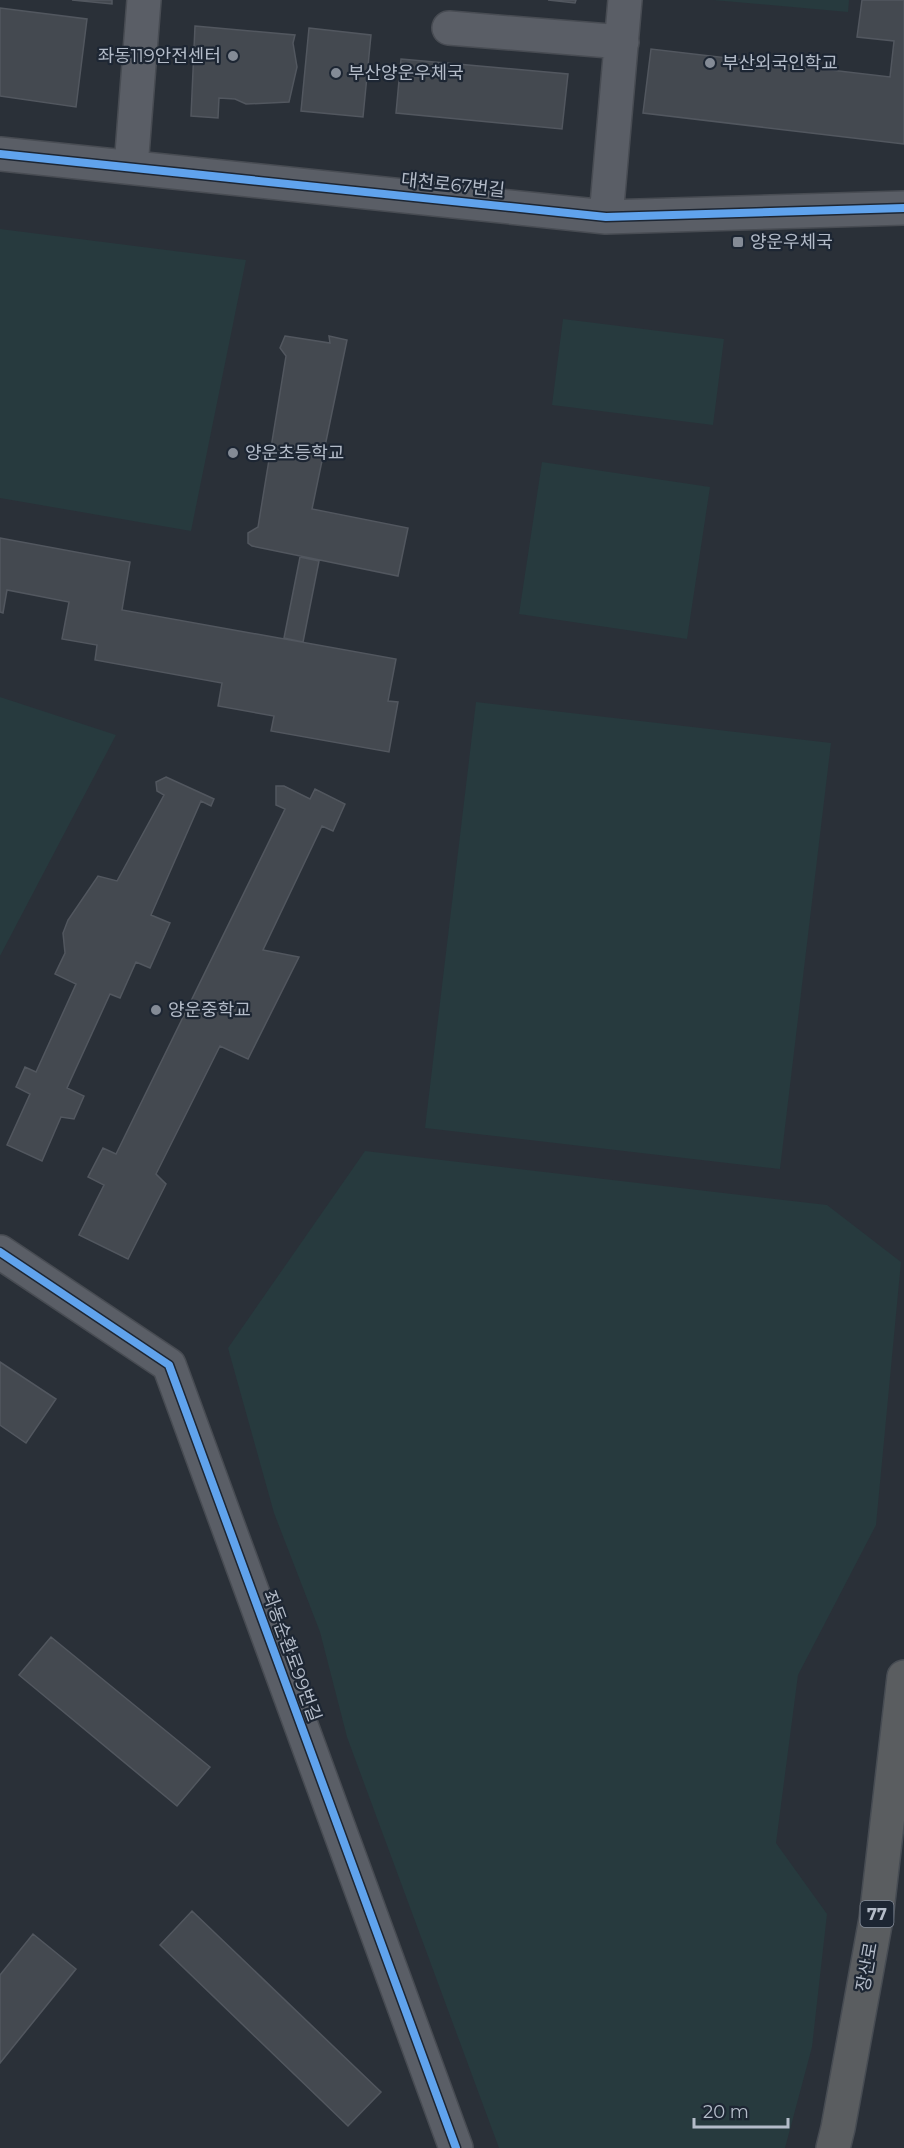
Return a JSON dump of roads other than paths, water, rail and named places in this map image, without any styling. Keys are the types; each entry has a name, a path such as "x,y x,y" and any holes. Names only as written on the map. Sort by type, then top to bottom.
{"highway":[{"name":"장산로","path":"833,2148 876,1919 904,1677"}],"street":[{"path":"131,167 144,0"},
{"path":"606,217 625,0"},
{"path":"449,28 621,42"},
{"name":"대천로67번길","path":"0,154 606,217 904,208"},
{"name":"좌동순환로99번길","path":"0,1252 169,1365 456,2148"}],"place":[{"name":"좌동119안전센터","path":"233,56"},
{"name":"부산외국인학교","path":"710,63"},
{"name":"부산양운우체국","path":"336,73"},
{"name":"양운우체국","path":"738,242"},
{"name":"양운초등학교","path":"233,453"},
{"name":"양운중학교","path":"156,1010"}]}
